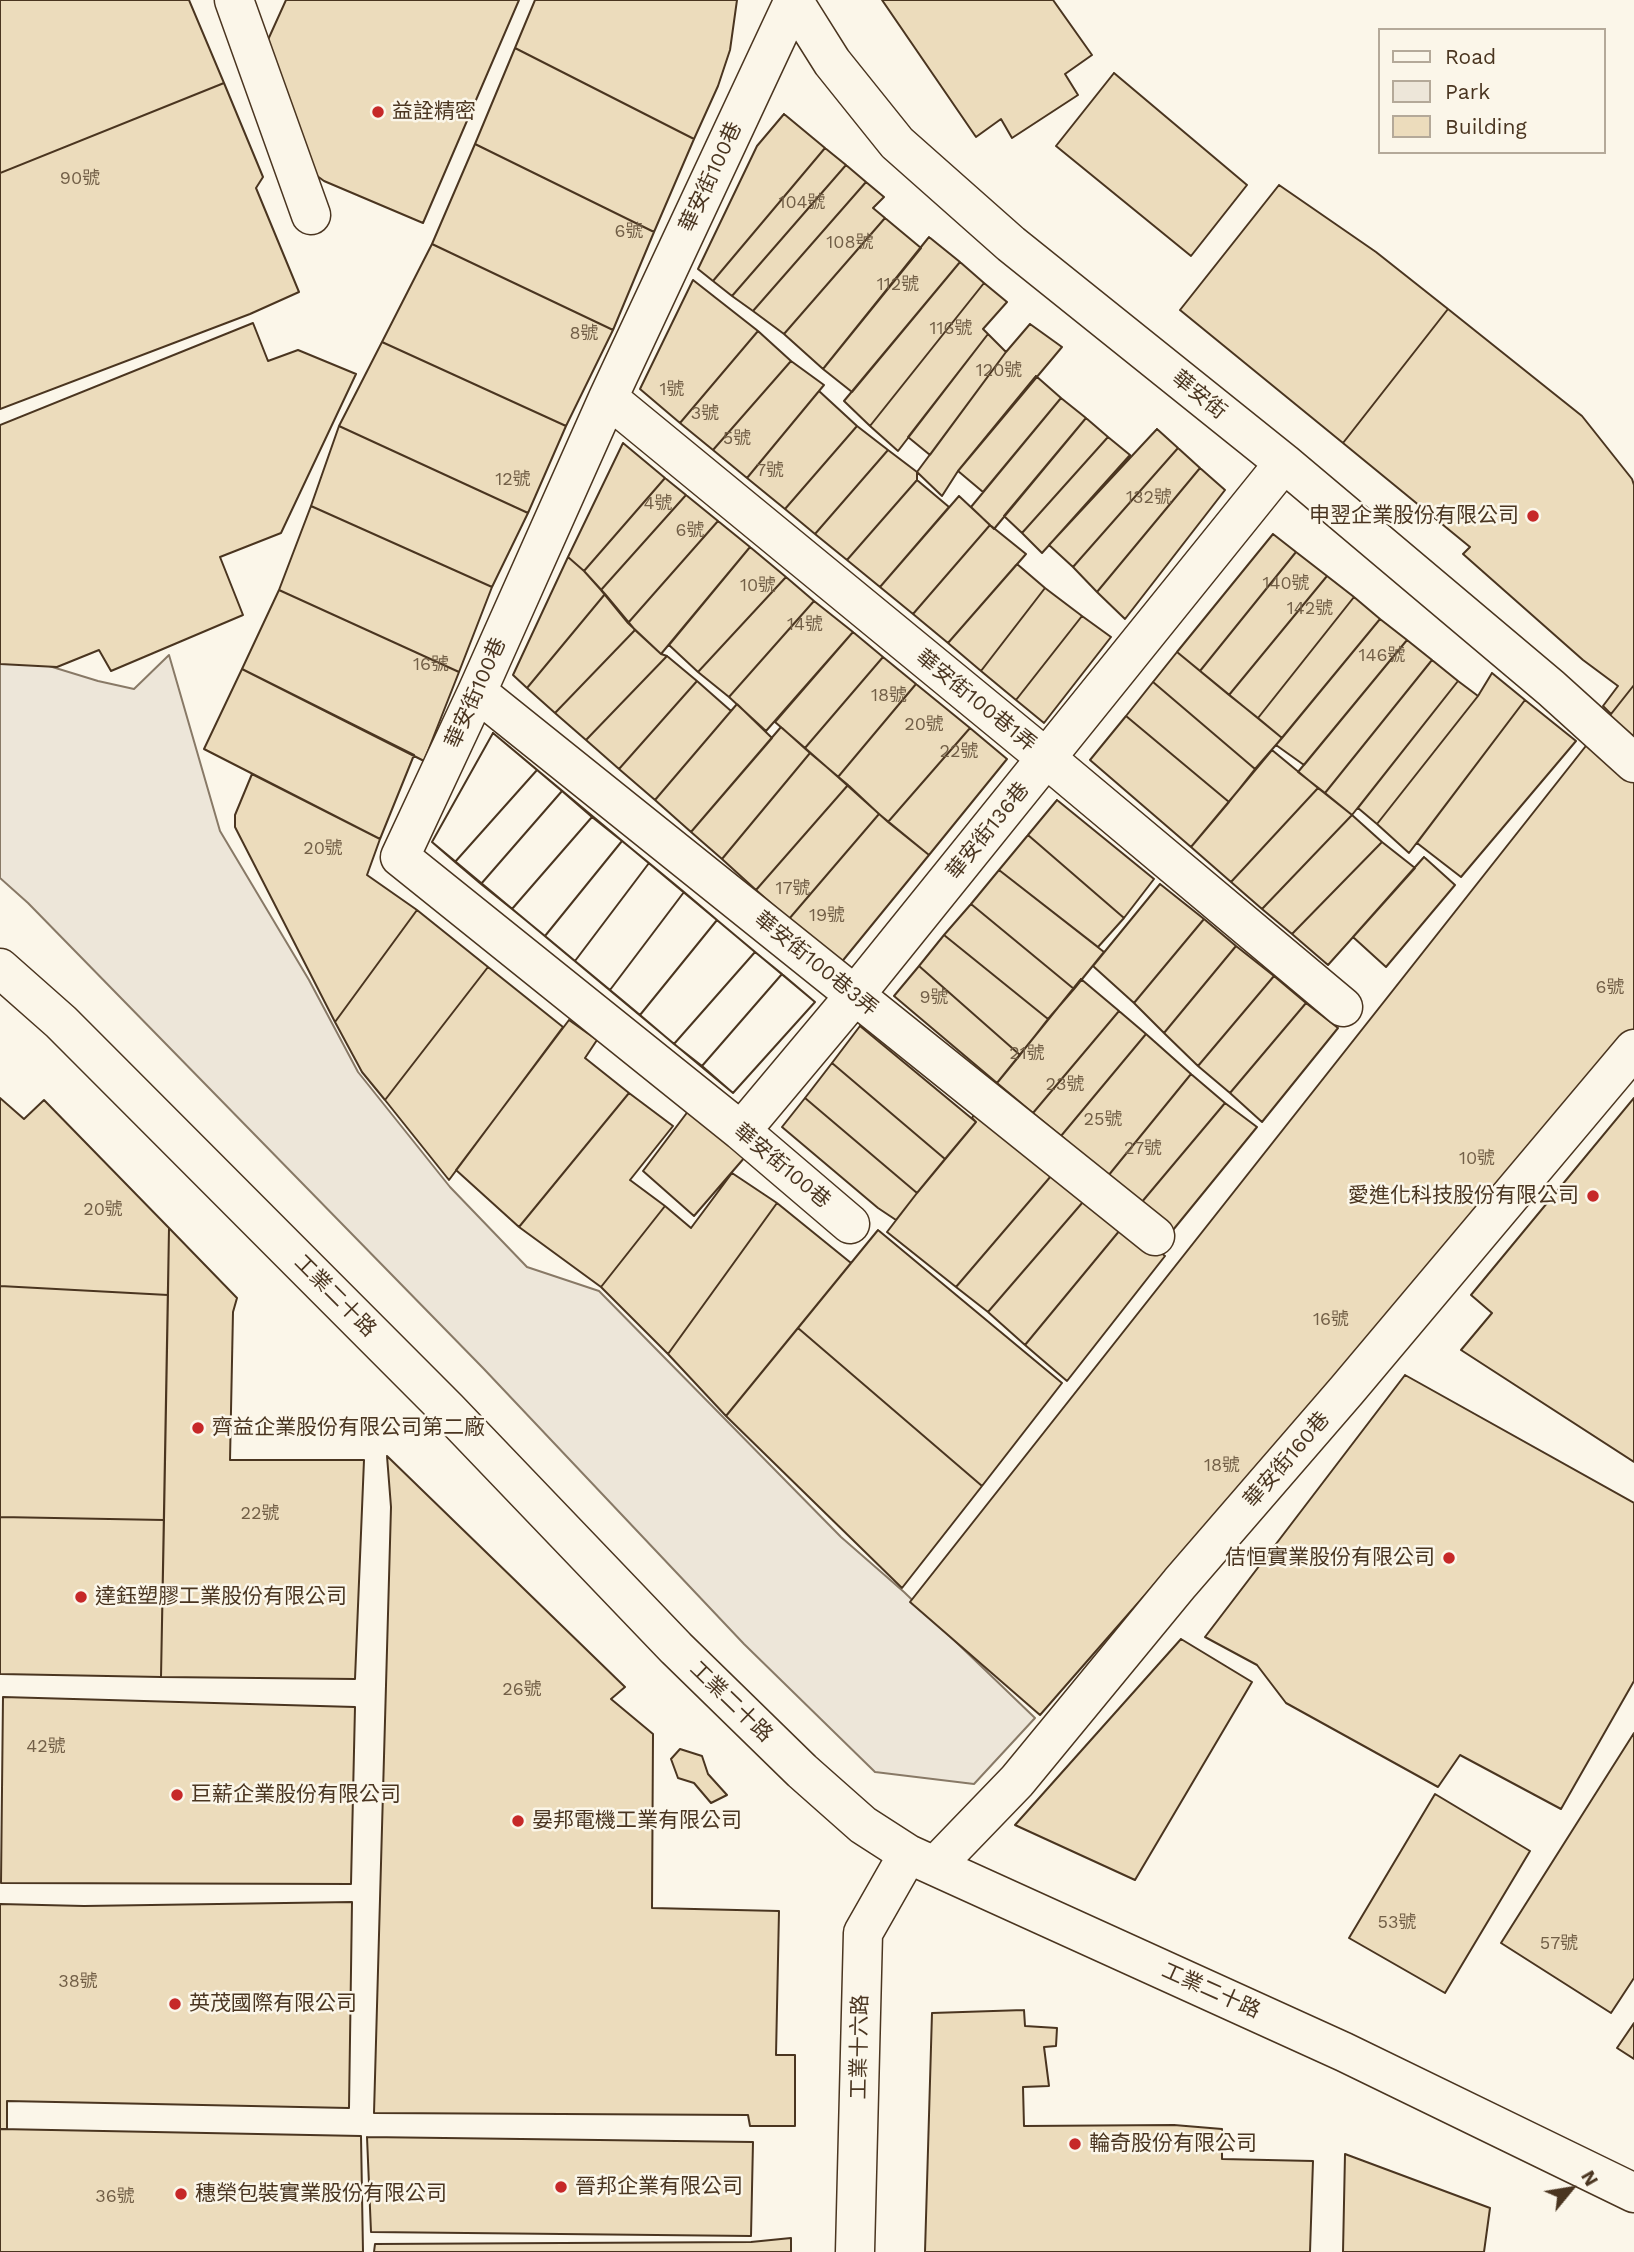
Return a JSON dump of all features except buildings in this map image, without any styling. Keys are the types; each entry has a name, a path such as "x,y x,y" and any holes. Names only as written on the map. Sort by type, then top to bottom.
{"street":[{"path":"234,0 311,215"},
{"name":"華安街100巷","path":"793,0 608,398 400,858 741,1131 850,1224"},
{"name":"華安街","path":"793,0 832,62 897,143 1011,244 1284,463 1551,688 1634,763"},
{"name":"華安街100巷1弄","path":"608,398 1046,758 1343,1007"},
{"name":"華安街136巷","path":"741,1131 855,995 1284,463"},
{"name":"華安街100巷3弄","path":"477,692 1154,1236"},
{"name":"工業二十路","path":"0,968 61,1022 448,1410 685,1658 802,1771 863,1825 921,1860 1344,2052 1634,2193"},
{"name":"華安街160巷","path":"921,1860 1017,1781 1180,1583 1348,1390 1634,1049"},
{"name":"工業十六路","path":"855,2252 863,1933 921,1860"}],"green space":[{"path":"0,651 98,681 134,689 169,655 220,831 309,980 358,1072 450,1187 527,1267 599,1291 841,1537 904,1592 1035,1718 974,1784 875,1772 744,1644 483,1368 28,903 0,878"}],"place":[{"name":"益詮精密","path":"378,112"},
{"name":"申翌企業股份有限公司","path":"1533,516"},
{"name":"愛進化科技股份有限公司","path":"1593,1196"},
{"name":"齊益企業股份有限公司第二廠","path":"198,1428"},
{"name":"佶恒實業股份有限公司","path":"1449,1558"},
{"name":"達鈺塑膠工業股份有限公司","path":"81,1597"},
{"name":"巨薪企業股份有限公司","path":"177,1795"},
{"name":"晏邦電機工業有限公司","path":"518,1821"},
{"name":"英茂國際有限公司","path":"175,2004"},
{"name":"輪奇股份有限公司","path":"1075,2144"},
{"name":"晉邦企業有限公司","path":"561,2187"},
{"name":"穗榮包裝實業股份有限公司","path":"181,2194"}]}
